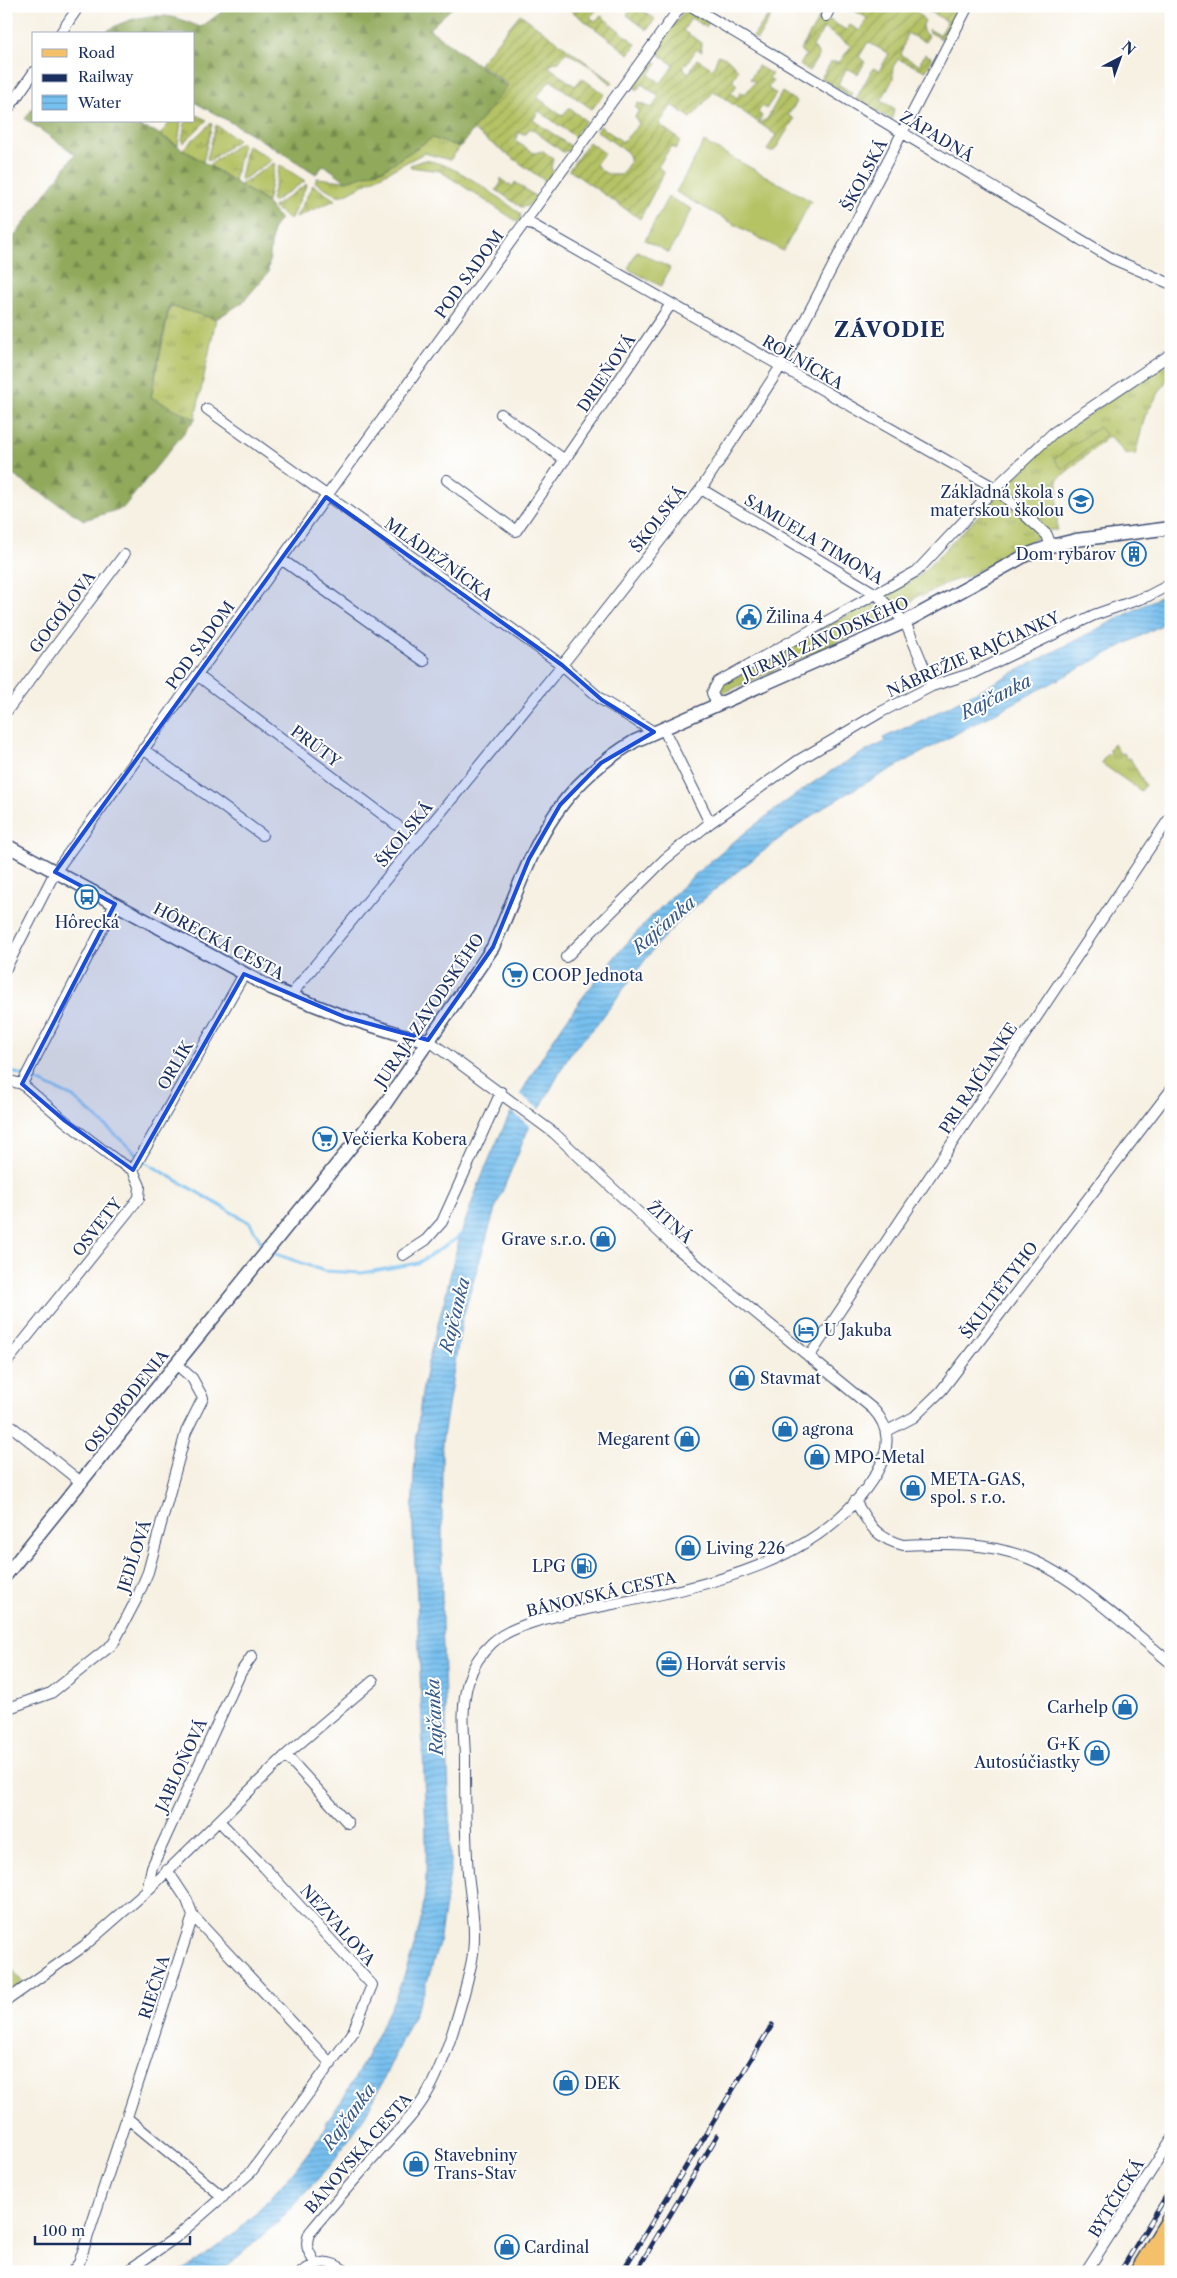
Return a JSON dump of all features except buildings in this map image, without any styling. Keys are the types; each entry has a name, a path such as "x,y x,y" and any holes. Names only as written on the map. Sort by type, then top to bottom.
{"main road":[{"path":"1138,2272 1171,2218"},
{"path":"1156,2272 1171,2248"}],"street":[{"path":"62,31 79,6"},
{"name":"POD SADOM","path":"6,968 55,872 681,6"},
{"name":"ZÁPADNÁ","path":"691,6 1113,259 1171,284"},
{"path":"826,16 831,6"},
{"name":"ŠKOLSKÁ","path":"292,997 298,986 562,665 701,489 780,366 968,6"},
{"path":"6,112 31,76"},
{"name":"ROĽNÍCKA","path":"526,221 995,488 1047,535 1051,546"},
{"name":"DRIEŇOVÁ","path":"447,480 516,531 672,304"},
{"name":"JURAJA ZÁVODSKÉHO","path":"717,704 712,693 718,682 917,571 995,488 1053,433 1171,354"},
{"name":"MLÁDEŽNÍCKA","path":"206,409 562,665 602,700 658,730"},
{"path":"501,414 565,460"},
{"name":"SAMUELA TIMONA","path":"701,489 876,594 905,622"},
{"name":"JURAJA ZÁVODSKÉHO","path":"269,1250 383,1107 493,947 529,859 560,805 586,776 601,763 658,730 905,622 1026,555 1051,546 1171,528"},
{"name":"GOGOĽOVA","path":"6,712 124,555"},
{"path":"281,559 424,661"},
{"name":"NÁBREŽIE RAJČIANKY","path":"566,957 665,859 710,823 800,760 881,712 917,696 932,686 973,673 1094,615 1148,596 1171,584"},
{"path":"905,622 932,686"},
{"name":"PRÚTY","path":"197,675 418,841"},
{"path":"658,730 710,823"},
{"path":"143,749 262,835"},
{"name":"PRI RAJČIANKE","path":"809,1357 1171,816"},
{"name":"HÔRECKÁ CESTA","path":"6,845 244,974 292,997 345,1017 400,1034 428,1040"},
{"path":"25,1078 115,904"},
{"name":"ORLÍK","path":"137,1162 244,974"},
{"name":"ŽITNÁ","path":"428,1040 545,1126 673,1245 873,1409 887,1431"},
{"path":"6,1080 25,1078"},
{"path":"25,1078 64,1121 116,1160 137,1162"},
{"name":"ŠKULTÉTYHO","path":"887,1431 914,1417 941,1391 1171,1090"},
{"path":"402,1255 426,1240 442,1222 504,1095"},
{"name":"OSVETY","path":"6,1363 139,1198 140,1186 137,1162"},
{"name":"OSLOBODENIA","path":"6,1575 269,1250"},
{"name":"JEDĽOVÁ","path":"6,1709 51,1693 113,1644 137,1598 148,1572 186,1432 203,1398 192,1378 176,1364"},
{"path":"6,1422 82,1483"},
{"path":"887,1431 887,1448 884,1457 871,1483 855,1502 875,1532 892,1542 903,1545 969,1544 993,1548 1030,1559 1054,1570 1171,1663"},
{"name":"BÁNOVSKÁ CESTA","path":"315,2263 307,2249 306,2240 310,2232 417,2109 435,2078 463,1996 471,1964 474,1941 466,1844 465,1698 473,1670 483,1653 494,1641 503,1635 537,1622 560,1615 688,1588 756,1567 802,1544 824,1529 855,1502"},
{"name":"JABLOŇOVÁ","path":"147,1891 152,1867 241,1672 252,1656"},
{"path":"6,2001 84,1946 147,1891 166,1870 286,1755 373,1681"},
{"path":"286,1755 348,1823"},
{"name":"NEZVALOVA","path":"219,1821 264,1867 372,1985 352,2034 331,2064"},
{"path":"126,2272 175,2238 251,2172 331,2064 193,1916 187,1900 166,1870"},
{"name":"RIEČNA","path":"72,2272 78,2267 193,1916"},
{"path":"127,2118 223,2197"},
{"name":"BYTČICKÁ","path":"1086,2272 1171,2140"},
{"path":"302,2272 315,2263 332,2264 347,2272"}],"highlighted area":[{"path":"326,497 562,665 602,700 654,732 601,763 560,805 529,859 493,947 428,1040 345,1017 244,974 133,1170 65,1121 22,1084 115,904 55,872"}],"green space":[{"path":"230,6 454,6 429,29 507,86 460,147 432,138 384,169 346,181 324,165 316,174 250,133 195,103 195,32 106,32 124,22 155,16 168,16 201,27"},
{"path":"565,6 601,6 590,17 595,21 601,16 636,44 629,54"},
{"path":"626,6 637,6 655,19 647,30 627,15 630,10"},
{"path":"764,6 777,6 757,40 753,37 768,15"},
{"path":"853,6 912,6 925,21 922,27 924,33 929,36 925,42 907,33 901,55 919,65 925,54 933,58 926,71 898,59 893,67 893,79 881,101 894,108 892,121 856,99 873,68 879,71 889,54 868,42 859,57 865,62 858,74 847,68 838,84 852,93 850,96 821,78 831,62 840,62 851,46 824,28 813,46 819,55 809,71 800,65 806,55 800,51 821,15 846,30 850,25 860,31 867,18 852,9"},
{"path":"918,6 959,6 942,39 929,32 928,29 940,35 947,21"},
{"path":"690,11 709,22 706,27 691,18 683,31 701,42 702,52 697,49 683,68 689,73 697,59 713,69 718,55 728,59 738,70 732,81 737,85 731,93 737,98 741,92 745,94 755,82 750,79 758,66 772,74 769,78 773,81 768,88 776,94 766,109 762,106 758,112 762,116 759,123 714,91 691,118 672,105 659,124 680,140 676,149 671,146 658,167 664,172 640,219 569,170 589,142 604,153 596,164 601,170 613,175 621,175 630,162 627,152 597,131 600,126 623,142 639,124 635,117 639,110 635,107 638,103 652,108 659,97 642,84 637,90 631,85 650,58 657,63 649,75 661,83 674,65 662,57 656,49 683,12"},
{"path":"520,14 613,82 611,84 593,68 566,52 559,62 552,63 549,67 575,86 582,78 604,94 592,109 550,80 537,97 562,116 569,108 586,121 576,133 580,136 578,139 539,111 533,120 572,147 568,151 563,152 530,128 526,134 519,133 515,141 534,153 543,151 553,158 551,168 555,174 548,183 473,130 508,85 479,64"},
{"path":"782,92 797,102 788,115 794,119 775,150 771,152 767,150 776,135 759,123 767,119"},
{"path":"32,109 32,122 122,122 154,131 265,201 280,219 273,228 268,273 242,303 216,319 169,306 151,397 195,419 123,508 84,520 11,474 6,483 6,248 75,154 25,119"},
{"path":"195,114 207,120 183,143 185,122 195,122"},
{"path":"170,122 181,122 178,145 160,135"},
{"path":"212,124 203,162 183,149"},
{"path":"216,125 238,140 209,161 207,159"},
{"path":"432,138 460,147 450,160 424,153 344,195 337,195 315,182 317,178 346,181 384,169"},
{"path":"241,142 243,144 234,181 209,165"},
{"path":"704,142 811,201 783,251 676,192"},
{"path":"247,145 272,160 242,180 240,179"},
{"path":"424,160 449,167 474,181 520,213 521,218 518,222 440,171 410,167 410,165"},
{"path":"274,163 267,202 240,185"},
{"path":"280,165 305,181 273,202 271,201"},
{"path":"501,178 507,184 513,186 515,182 536,197 528,206 521,207 496,190 501,183"},
{"path":"307,184 290,220 273,207"},
{"path":"313,185 335,200 296,217"},
{"path":"668,197 692,209 669,253 645,240"},
{"path":"637,251 670,268 661,286 628,269"},
{"path":"170,306 216,319 195,419 151,398"},
{"path":"1171,360 1171,373 1145,416 1135,455 1125,453 1109,436 1058,479 1057,530 1051,530 969,576 949,582 922,596 921,594 914,598 905,608 900,605 888,614 888,619 723,693 720,691 720,686 920,575 1056,436"},
{"path":"1099,427 1106,435 1062,469 1054,459"},
{"path":"1114,743 1120,754 1124,753 1127,759 1130,758 1145,785 1141,791 1101,763 1107,754 1109,755 1111,752 1109,750"},
{"path":"6,1961 23,1983 6,1995"}],"water":[{"name":"Rajčanka","path":"1171,591 1171,620 853,790 783,836 690,911 657,944 596,1026 571,1052 527,1132 495,1209 462,1320 442,1443 442,1623 450,1817 450,1872 439,1943 424,1992 363,2119 330,2166 280,2220 239,2256 217,2272 179,2272 201,2258 242,2225 279,2188 312,2147 327,2126 325,2123 346,2093 374,2041 390,2009 410,1960 420,1926 426,1882 424,1781 413,1542 413,1482 421,1399 428,1361 458,1244 480,1182 506,1122 537,1066 572,1013 610,962 653,915 700,870 799,792 849,760 885,742 883,738 924,719"}],"pier":[{"path":"518,1093 542,1111 532,1128 510,1110"}],"waterway":[{"path":"6,1070 31,1078 73,1097 138,1155"},
{"path":"142,1160 250,1223 261,1242 267,1246"},
{"path":"271,1250 276,1254 324,1271 362,1273 418,1263 456,1239 463,1232"}],"railway":[{"path":"622,2272 772,2025"},
{"path":"636,2272 717,2136"},
{"path":"1120,2272 1171,2188"}],"place":[{"name":"Základná škola s materskou školou","path":"1081,501"},
{"name":"Dom rybárov","path":"1134,554"},
{"name":"Žilina 4","path":"749,617"},
{"name":"Hôrecká","path":"87,897"},
{"name":"COOP Jednota","path":"515,975"},
{"name":"Večierka Kobera","path":"325,1139"},
{"name":"Grave s.r.o.","path":"603,1239"},
{"name":"U Jakuba","path":"806,1330"},
{"name":"Stavmat","path":"742,1378"},
{"name":"agrona","path":"785,1429"},
{"name":"Megarent","path":"687,1439"},
{"name":"MPO-Metal","path":"817,1457"},
{"name":"META-GAS, spol. s r.o.","path":"913,1488"},
{"name":"Living 226","path":"688,1548"},
{"name":"LPG","path":"584,1566"},
{"name":"Horvát servis","path":"669,1664"},
{"name":"Carhelp","path":"1125,1707"},
{"name":"G+K Autosúčiastky","path":"1097,1753"},
{"name":"DEK","path":"566,2083"},
{"name":"Stavebniny Trans-Stav","path":"416,2164"},
{"name":"Cardinal","path":"507,2247"}],"district":[{"name":"ZÁVODIE","path":"890,330"}]}
